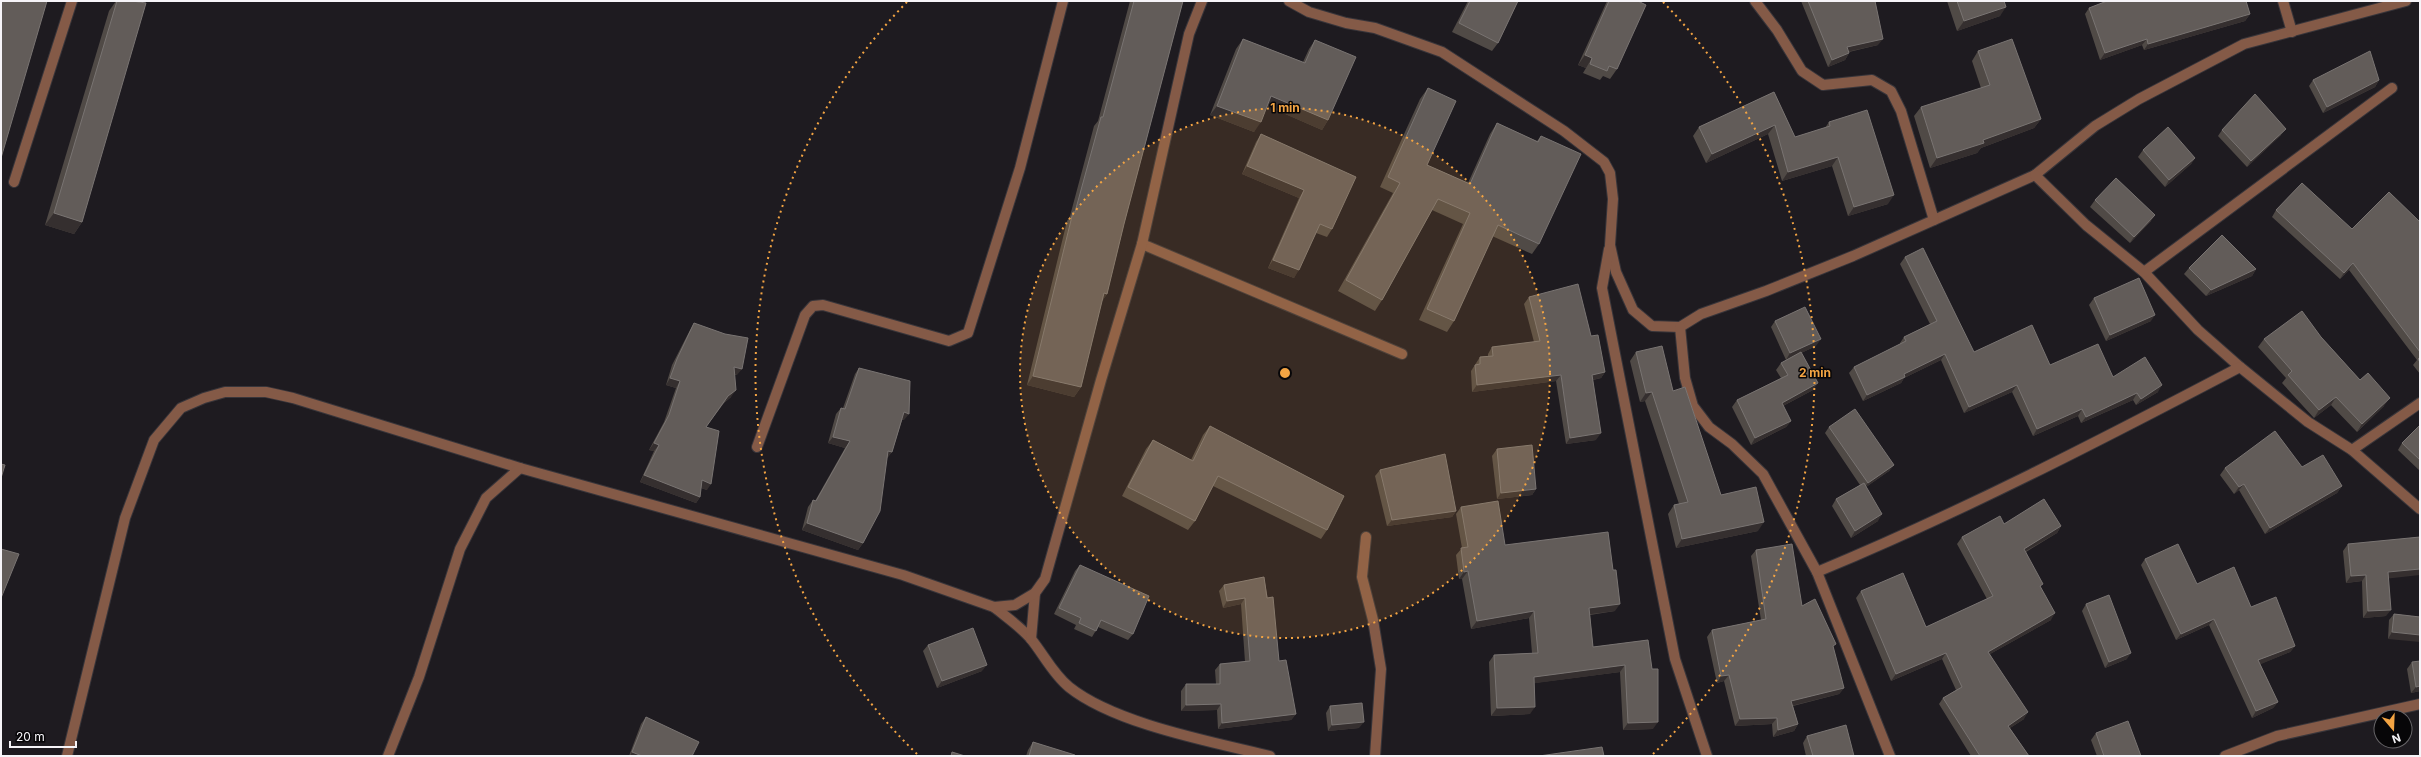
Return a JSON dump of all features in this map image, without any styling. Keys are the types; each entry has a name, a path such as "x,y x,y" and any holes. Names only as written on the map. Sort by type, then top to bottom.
{"street":[{"path":"14,182 72,1"},
{"path":"757,447 805,315 813,306 823,305 949,342 968,333 972,326 1020,168 1063,1"},
{"path":"994,607 1015,605 1035,593 1046,579 1101,380 1142,244 1189,34 1202,1"},
{"path":"1289,1 1309,12 1346,23 1375,28 1442,52 1564,131 1604,162 1610,173 1613,199 1610,245 1602,288 1675,659 1707,756"},
{"path":"1755,1 1777,30 1802,71 1823,85 1872,80 1891,91 1901,111 1934,220"},
{"path":"2284,1 2292,32"},
{"path":"1610,245 1616,272 1633,310 1652,326 1680,327 1701,314 1774,288 2035,175 2095,126 2139,99 2244,44 2406,1"},
{"path":"2144,272 2392,88"},
{"path":"2035,175 2086,225 2144,272 2198,330 2240,367 2308,422 2352,450 2420,509"},
{"path":"1142,244 1402,354"},
{"path":"1680,327 1685,378 1693,406 1709,427 1732,444 1762,474 1817,572 1890,756"},
{"path":"1817,572 1880,546 2014,483 2240,367"},
{"path":"67,756 125,518 154,440 181,408 204,398 225,392 266,392 293,398 520,468 903,575 994,607 1031,639 1069,686 1092,702 1128,717 1197,738 1270,756"},
{"path":"2352,450 2420,403"},
{"path":"388,756 419,677 460,549 486,498 520,468"},
{"path":"1366,537 1362,577 1373,620 1381,669 1375,756"},
{"path":"1031,639 1035,593"},
{"path":"2226,756 2277,736 2420,704"}],"building":[{"path":"1,1 47,1 1,158"},
{"path":"117,1 146,3 82,222 54,213"},
{"path":"1134,1 1183,1 1107,294 1104,293 1081,387 1033,376 1073,212 1075,212 1101,117 1103,117"},
{"path":"1470,1 1518,1 1498,43 1459,23"},
{"path":"1609,1 1638,1 1646,5 1617,69 1609,66 1607,71 1590,64 1592,58 1585,55"},
{"path":"1808,1 1875,1 1883,39 1847,47 1849,53 1832,60"},
{"path":"1957,1 2004,1 2006,7 1964,21"},
{"path":"2107,1 2246,1 2250,14 2148,44 2147,39 2105,53 2089,8"},
{"path":"1243,39 1305,63 1315,40 1356,57 1328,120 1271,96 1261,122 1217,106"},
{"path":"2012,39 2041,119 1983,140 1984,143 1937,158 1921,107 1990,85 1978,51"},
{"path":"2370,51 2379,80 2327,107 2313,80"},
{"path":"1428,88 1456,101 1427,165 1470,184 1497,123 1538,142 1541,136 1581,154 1539,244 1498,225 1454,321 1427,309 1470,213 1438,199 1382,300 1346,280 1400,183 1388,177"},
{"path":"1774,92 1795,137 1830,126 1829,122 1867,110 1894,195 1854,207 1838,157 1788,172 1775,125 1712,154 1699,127"},
{"path":"2255,94 2286,129 2251,161 2222,130"},
{"path":"2168,127 2195,158 2169,180 2143,150"},
{"path":"1261,134 1356,177 1332,229 1320,224 1299,270 1273,260 1304,190 1247,166"},
{"path":"2116,178 2155,215 2134,237 2095,200"},
{"path":"2302,183 2352,229 2389,192 2420,222 2420,352 2353,263 2344,273 2276,210"},
{"path":"2222,235 2256,269 2211,290 2189,268"},
{"path":"1923,248 1974,352 2032,325 2050,365 2098,344 2113,377 2145,357 2162,385 2141,399 2137,393 2086,417 2082,409 2037,429 2017,385 1969,407 1945,354 1904,374 1905,377 1867,395 1854,367 1906,341 1904,337 1937,321 1905,257"},
{"path":"2139,278 2155,315 2110,335 2094,298"},
{"path":"1578,284 1591,336 1598,335 1605,372 1592,375 1601,433 1570,438 1561,375 1477,385 1475,365 1480,364 1480,357 1493,356 1492,347 1540,341 1529,297"},
{"path":"1805,307 1821,339 1790,353 1775,321"},
{"path":"2302,311 2321,337 2360,380 2368,373 2390,398 2362,424 2336,397 2319,410 2288,375 2292,371 2264,339"},
{"path":"694,323 725,334 748,338 742,369 734,367 736,390 728,396 706,427 719,431 711,484 702,480 700,497 644,475 659,445 654,443 669,415 680,381 670,378"},
{"path":"1662,346 1673,391 1685,387 1721,495 1756,487 1764,522 1682,539 1674,505 1688,502 1652,392 1646,393 1636,352"},
{"path":"1801,352 1818,383 1782,403 1791,421 1755,438 1737,400 1788,375 1781,363"},
{"path":"859,368 910,381 909,414 904,412 892,452 888,451 880,511 863,543 807,523 813,500 816,501 850,441 833,437 841,408 845,409"},
{"path":"1855,409 1894,465 1868,483 1829,427"},
{"path":"2420,425 2420,460 2402,443"},
{"path":"1210,426 1344,496 1327,530 1218,476 1195,521 1128,487 1153,440 1193,461"},
{"path":"2275,431 2302,467 2323,455 2342,486 2270,528 2244,484 2239,487 2225,468"},
{"path":"1532,445 1536,489 1501,493 1497,449"},
{"path":"1445,454 1456,511 1392,520 1380,470"},
{"path":"1,464 5,465 1,478"},
{"path":"1864,483 1882,514 1855,531 1836,499"},
{"path":"2044,499 2061,526 2024,549 2043,584 2040,586 2055,613 1988,652 2028,712 2008,726 2029,756 1980,756 1943,698 1962,687 1946,653 1896,674 1861,591 1903,573 1926,627 1993,596 1962,537 2000,516 2004,524"},
{"path":"1498,501 1505,545 1608,532 1613,570 1616,570 1620,604 1589,608 1593,647 1648,640 1652,669 1658,669 1658,722 1628,723 1625,665 1534,677 1535,707 1497,708 1494,655 1538,653 1534,611 1477,621 1468,571 1464,572 1461,548 1468,547 1461,507"},
{"path":"2420,537 2420,569 2388,572 2391,610 2368,611 2366,575 2351,576 2348,544"},
{"path":"1792,544 1802,606 1815,599 1836,644 1833,646 1844,688 1791,701 1798,724 1778,730 1777,718 1740,719 1729,675 1721,676 1712,630 1766,619 1756,550"},
{"path":"2178,544 2197,584 2234,567 2251,607 2276,597 2295,646 2258,660 2278,702 2256,711 2214,619 2181,634 2145,559"},
{"path":"1,549 19,554 1,598"},
{"path":"1080,565 1149,596 1133,634 1101,620 1096,631 1079,623 1081,618 1059,608"},
{"path":"1264,577 1267,598 1273,597 1279,661 1286,660 1296,714 1222,723 1221,704 1186,705 1186,684 1220,684 1220,664 1250,661 1245,598 1227,601 1224,585"},
{"path":"2109,595 2131,653 2109,662 2086,604"},
{"path":"2394,614 2420,617 2420,635 2392,632"},
{"path":"973,628 987,665 942,681 928,645"},
{"path":"2420,661 2420,686 2416,687 2412,662"},
{"path":"1362,703 1364,722 1332,725 1330,706"},
{"path":"646,717 699,742 692,756 642,756 632,752"},
{"path":"2128,721 2141,756 2104,756 2096,733"},
{"path":"1846,725 1854,756 1813,756 1807,736"},
{"path":"1033,742 1075,755 1075,756 1029,756"},
{"path":"1602,747 1604,756 1539,756"},
{"path":"952,752 965,756 951,756"}]}
